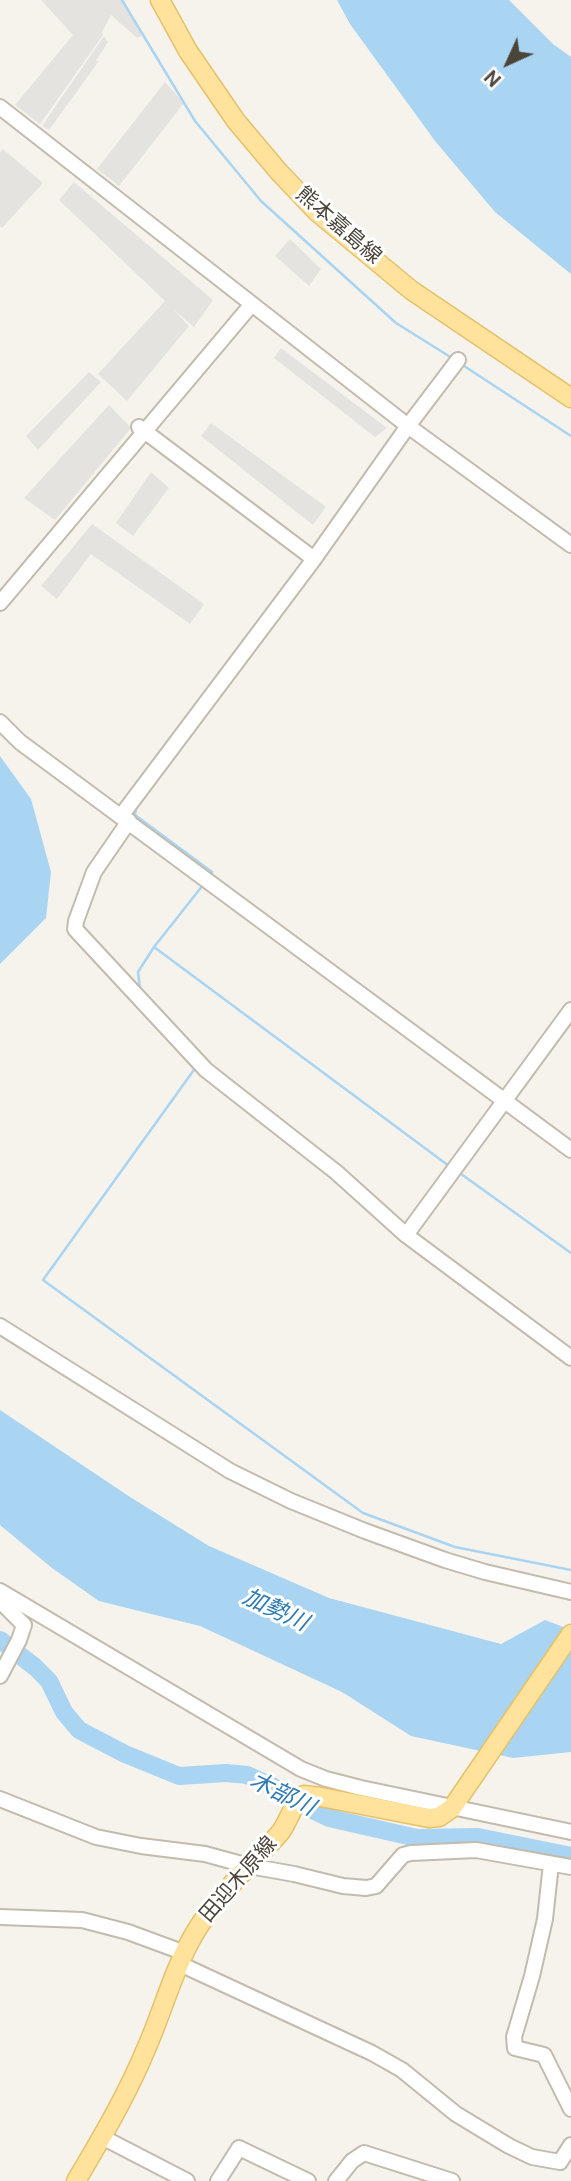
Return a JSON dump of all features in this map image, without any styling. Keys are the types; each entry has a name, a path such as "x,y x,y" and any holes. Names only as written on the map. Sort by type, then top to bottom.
{"main road":[{"name":"熊本嘉島線","path":"160,0 188,51 236,121 317,212 411,290 571,398"},
{"path":"456,1801 571,1634"},
{"name":"田迎木原線","path":"76,2181 145,2053 194,1934 208,1913 285,1828 300,1798 304,1795 321,1797 429,1818 439,1817 456,1801"}],"street":[{"path":"0,107 408,426 571,545"},
{"path":"252,304 139,427 314,559"},
{"path":"458,360 125,819 94,873 75,929 206,1070 336,1172 405,1235 571,1358"},
{"path":"0,603 145,432"},
{"path":"0,722 20,742 571,1150"},
{"path":"405,1235 571,1010"},
{"path":"0,1326 230,1471 291,1501 446,1560 571,1592"},
{"path":"0,1591 301,1769 361,1788 434,1803 456,1801 571,1832"},
{"path":"0,1601 24,1625 2,1673"},
{"path":"0,1799 96,1837 205,1854 343,1886 376,1886 403,1855 411,1853 477,1850 571,1867"},
{"path":"551,1864 545,1919 514,2037 515,2048 544,2055 571,2109"},
{"path":"0,1917 82,1920 128,1932 372,2053 402,2070 456,2114 509,2147 532,2157 560,2162 571,2145"},
{"path":"102,2137 187,2181"},
{"path":"218,2181 239,2148 308,2181"},
{"path":"336,2181 352,2161 364,2153 452,2181"}],"shaded area":[{"path":"41,0 123,0 142,36 137,38 111,15 103,35 40,124 15,105 73,35"},
{"path":"104,36 108,42 96,61 99,61 49,130 42,126"},
{"path":"165,82 184,103 119,186 97,169"},
{"path":"3,149 43,183 2,228 0,152"},
{"path":"74,182 213,300 194,327 173,309 189,326 127,401 98,374 165,301 59,200"},
{"path":"290,239 321,269 309,286 275,256"},
{"path":"281,348 387,428 375,437 274,358"},
{"path":"89,372 101,382 38,450 26,436"},
{"path":"109,405 131,428 55,520 24,498"},
{"path":"211,423 326,507 313,525 201,436"},
{"path":"151,472 169,488 133,536 116,523"},
{"path":"92,524 204,604 190,624 91,554 57,599 41,586"}],"water":[{"path":"337,0 509,0 553,44 571,57 571,274 495,212 435,141 350,24"},
{"path":"0,756 31,799 51,872 46,918 0,964"},
{"name":"加勢川","path":"0,1410 209,1546 329,1598 501,1644 545,1620 571,1630 571,1752 513,1758 411,1736 342,1692 200,1626 99,1601 52,1568 0,1525"}],"waterway":[{"path":"122,0 195,121 261,201 396,323 452,358"},
{"path":"461,364 571,436"},
{"path":"136,807 135,815 212,872 209,876"},
{"path":"140,989 138,972 154,947 203,885"},
{"path":"154,947 449,1166"},
{"path":"196,1067 43,1280 363,1513 455,1547 571,1570"},
{"path":"457,1171 571,1253"},
{"name":"木部川","path":"0,1640 49,1681 64,1712 79,1730 125,1754 179,1776 226,1773 247,1775 329,1818 417,1838 478,1837 571,1856"}]}
